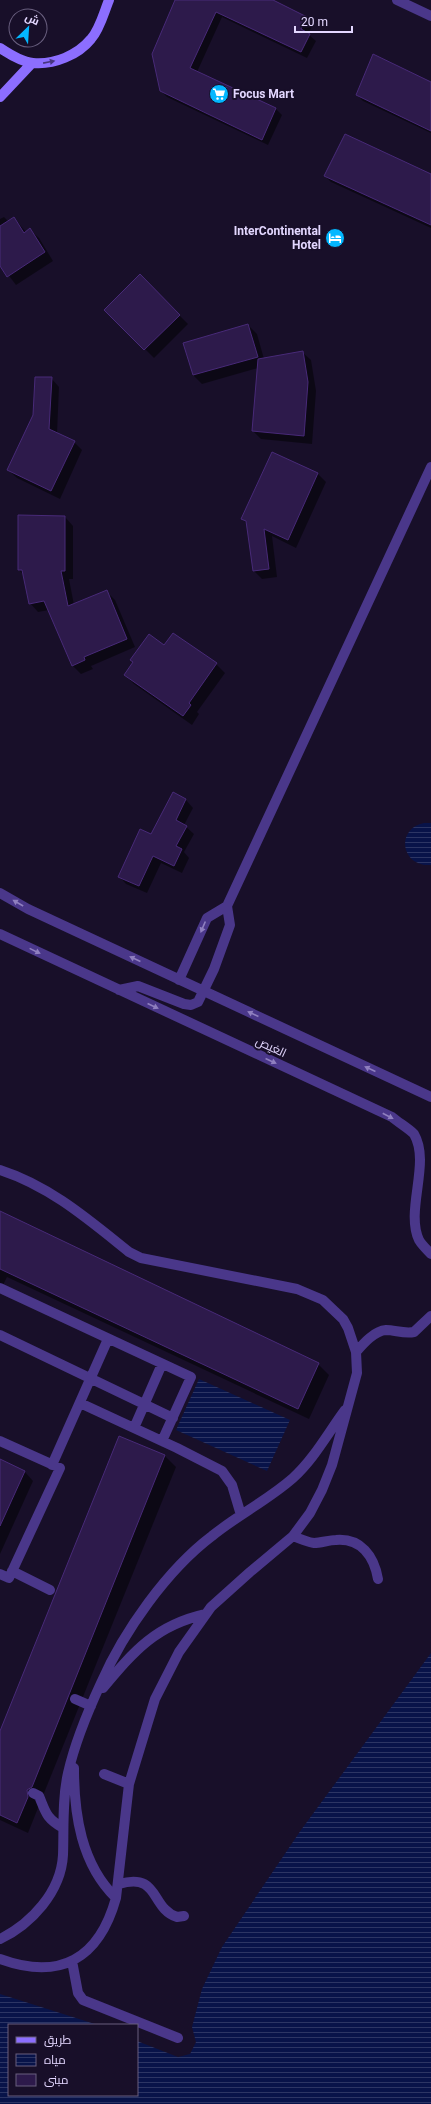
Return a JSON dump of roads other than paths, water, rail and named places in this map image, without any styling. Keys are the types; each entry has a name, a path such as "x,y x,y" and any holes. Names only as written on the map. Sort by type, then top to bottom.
{"main road":[{"path":"0,48 11,55 32,63 49,63 66,57 84,47 92,38 110,0"},
{"path":"0,97 32,63"}],"street":[{"path":"397,0 431,16"},
{"path":"119,990 138,986 184,1004 198,1002 204,991 230,925 227,906 431,467"},
{"name":"الغيص","path":"0,893 28,909 431,1097"},
{"path":"179,980 207,918 227,906"},
{"name":"الغيص","path":"0,934 392,1117 414,1134 420,1146 422,1171 416,1216 419,1240 431,1254"},
{"path":"0,1170 32,1182 54,1194 129,1252 141,1258 273,1284 310,1293 323,1300 343,1319 356,1352 357,1373 332,1465 322,1490 310,1513 294,1536 245,1576 206,1614 179,1652 155,1698 129,1784 119,1884 113,1911 99,1937 88,1950 72,1961 45,1968 29,1968 0,1959"},
{"path":"0,1288 191,1377 162,1441"},
{"path":"356,1352 367,1340 379,1332 386,1330 414,1332 431,1316"},
{"path":"0,1336 173,1418"},
{"path":"52,1465 108,1339"},
{"path":"134,1428 162,1364"},
{"path":"80,1402 222,1471 232,1485 241,1515"},
{"path":"0,1939 14,1932 29,1921 50,1893 59,1872 63,1857 63,1829 68,1773 93,1701 124,1638 170,1576 211,1536 294,1478 323,1443 350,1403"},
{"path":"0,1440 60,1468 12,1571 8,1578 0,1574"},
{"path":"294,1536 316,1543 343,1540 359,1544 366,1550 376,1566 378,1579"},
{"path":"12,1571 50,1590"},
{"path":"93,1701 126,1660 157,1632 175,1623 206,1614"},
{"path":"75,1699 93,1701"},
{"path":"73,1757 76,1812 80,1832 90,1859 110,1892 116,1898"},
{"path":"104,1774 129,1784"},
{"path":"33,1793 39,1796 49,1818 63,1829 71,1833 80,1832"},
{"path":"119,1884 135,1881 148,1886 156,1893 162,1908 177,1917 184,1916"},
{"path":"72,1961 78,1993 83,2000 178,2038"}],"water":[{"path":"424,823 431,823 431,865 421,864 413,860 405,847 409,832 415,827"},
{"path":"199,1379 290,1420 267,1471 176,1430"},
{"path":"431,1653 431,2104 0,2104 0,1994 95,2024 8,2024 8,2096 138,2096 138,2041 178,2057 190,2054 196,2042 192,2027 202,1989 222,1947 301,1830"}],"place":[{"name":"Focus Mart","path":"219,94"},
{"name":"InterContinental Hotel","path":"335,238"}]}
